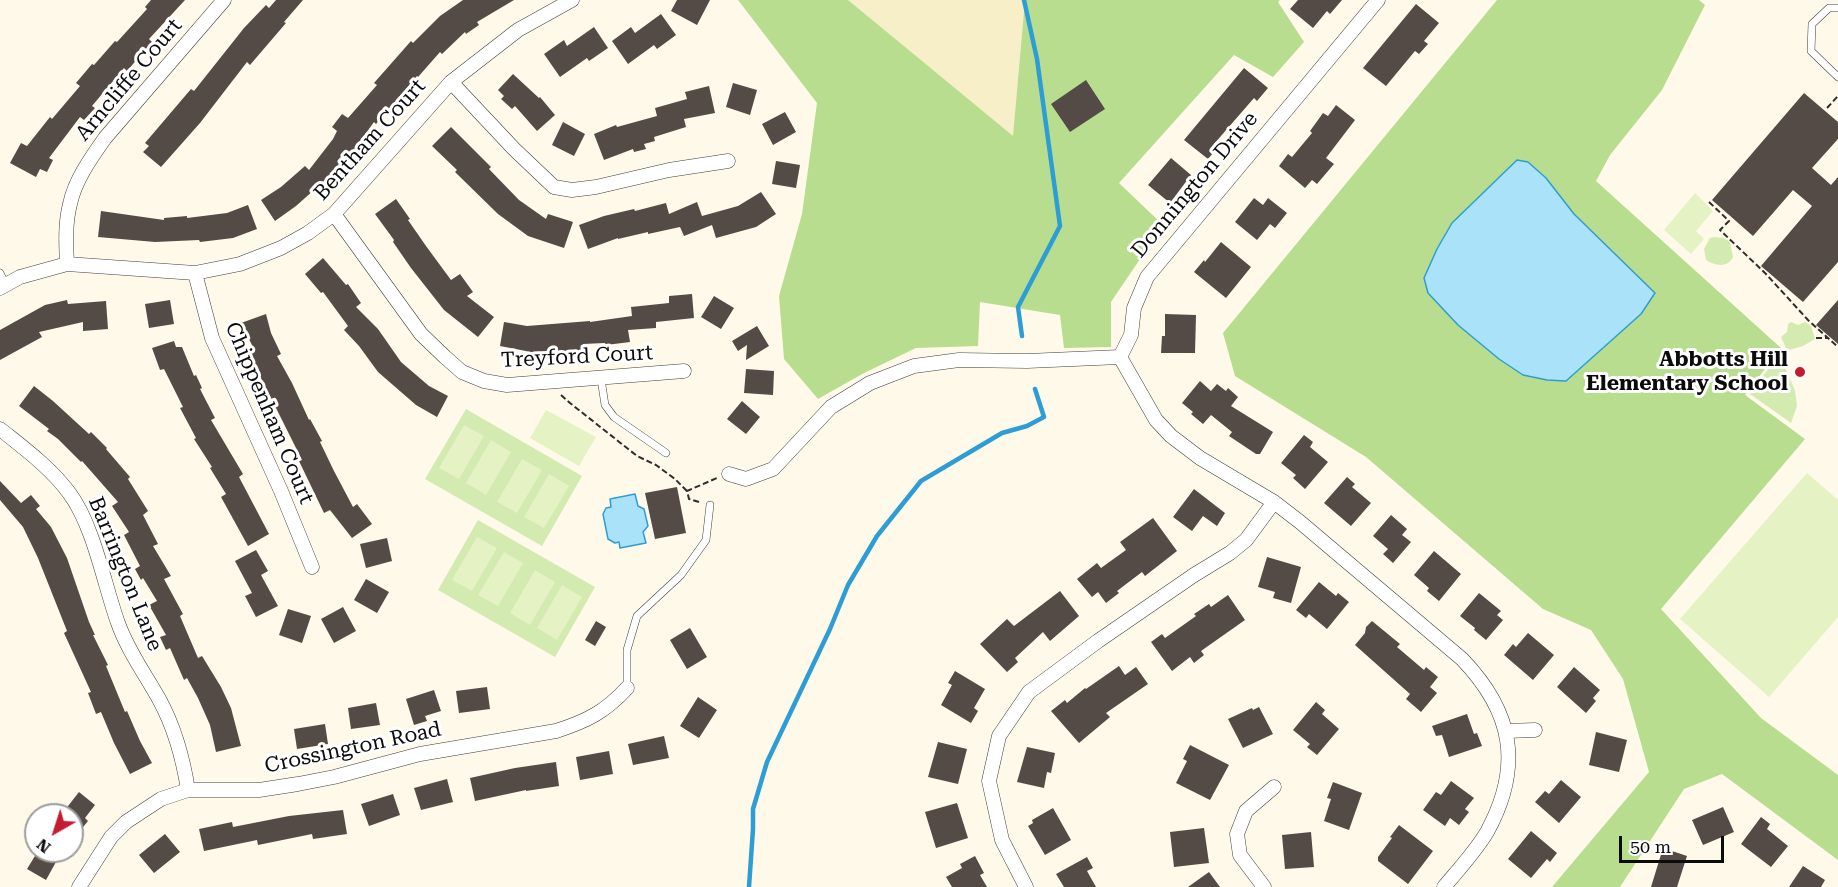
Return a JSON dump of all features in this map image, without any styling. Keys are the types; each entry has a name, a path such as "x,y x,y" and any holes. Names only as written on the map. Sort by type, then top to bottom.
{"street":[{"name":"Arncliffe Court","path":"67,264 67,220 70,201 88,162 105,138 224,0"},
{"name":"Bentham Court","path":"2,282 67,264 195,273 240,264 281,248 334,213 451,82 518,30 572,0"},
{"name":"Donnington Drive","path":"1120,357 1131,335 1134,308 1147,277 1378,0"},
{"path":"451,82 514,149 554,187 572,190 596,187 669,170 728,161"},
{"name":"Treyford Court","path":"334,213 421,334 462,372 484,381 507,385 684,371"},
{"name":"Chippenham Court","path":"195,273 212,338 281,491 312,567"},
{"path":"729,474 747,478 773,469 831,407 870,383 914,366 959,360 1027,361 1120,357 1156,420 1171,436 1200,458 1274,502 1300,522 1462,659 1480,677 1490,692 1506,731 1509,752 1503,794 1496,814 1475,850 1444,887"},
{"name":"Barrington Lane","path":"0,429 52,472 71,496 81,514 129,650 159,700 178,742 188,790"},
{"path":"1026,887 1002,840 989,781 999,736 1029,692 1108,634 1230,553 1246,540 1274,502"},
{"name":"Crossington Road","path":"79,887 111,837 126,822 161,799 188,790 259,790 298,784 334,777 420,753 556,731 595,716 612,704 627,688"},
{"path":"1506,731 1535,730"},
{"path":"1264,887 1240,855 1237,834 1246,811 1274,787"}],"lane":[{"path":"1838,8 1828,8 1812,24 1811,51 1838,77"},
{"path":"601,379 605,405 614,417 666,453"},
{"path":"627,688 627,650 637,616 681,575 706,540 710,505"}],"path":[{"path":"1827,108 1838,96"},
{"path":"1709,202 1729,221 1720,230 1719,237"},
{"path":"1720,230 1766,274 1808,320 1838,347"},
{"path":"1816,338 1828,338"},
{"path":"554,394 560,394 637,456 656,465 675,479 687,491 689,499 710,505"},
{"path":"687,491 729,474"}],"shaded area":[{"path":"848,0 1025,0 1013,137 930,69"}],"green space":[{"path":"738,0 848,0 1013,136 1025,0 1280,0 1278,2 1304,42 1273,77 1234,55 1119,183 1163,225 1111,302 1111,347 1064,348 1060,315 980,302 978,346 916,348 864,373 818,399 784,359 779,296 802,214 817,103"},
{"path":"1497,0 1699,0 1705,5 1662,90 1610,155 1596,181 1781,348 1745,395 1805,439 1661,609 1761,718 1838,775 1838,860 1722,774 1684,789 1620,887 1552,887 1649,772 1623,679 1591,630 1543,609 1366,457 1235,376 1223,333"},
{"path":"1695,193 1713,211 1696,231 1704,239 1691,254 1664,230"},
{"path":"1710,238 1724,238 1730,242 1733,257 1728,263 1717,265 1706,260 1704,249"},
{"path":"1791,322 1798,325 1805,322 1811,326 1815,339 1803,346 1789,350 1786,348 1781,337 1787,332 1788,324"},
{"path":"1776,358 1783,362 1795,391 1797,406 1791,423 1750,394"},
{"path":"466,409 582,476 542,546 425,479"},
{"path":"546,410 596,437 579,466 530,438"},
{"path":"464,425 484,436 459,479 439,468"},
{"path":"491,440 511,452 486,495 466,483"},
{"path":"522,459 542,470 517,513 497,502"},
{"path":"1807,473 1838,500 1838,617 1769,697 1680,619"},
{"path":"549,474 569,486 544,528 524,517"},
{"path":"478,520 595,587 555,657 438,590"},
{"path":"477,537 497,548 472,591 452,580"},
{"path":"504,552 523,563 498,606 478,595"},
{"path":"535,570 555,582 530,625 510,613"},
{"path":"562,585 582,597 557,640 537,628"}],"water":[{"path":"1517,160 1528,162 1546,178 1574,214 1655,293 1641,314 1566,381 1523,375 1499,359 1458,325 1428,293 1424,278 1452,223"},
{"path":"635,494 638,506 644,509 648,526 643,532 646,543 620,548 619,542 615,543 608,539 603,514 606,508 611,507 610,499"}],"building":[{"path":"151,0 185,0 149,39 152,42 127,71 124,68 92,106 95,108 84,120 80,117 49,158 53,160 47,172 40,169 36,177 10,163 21,143 27,146 50,117 52,119 80,86 76,83 147,9 145,7"},
{"path":"276,0 303,0 250,65 247,62 200,123 161,167 143,152 149,146 145,143 191,89 194,91 244,28 266,5 269,8"},
{"path":"463,0 514,0 477,22 479,25 466,34 465,32 442,54 440,52 376,124 374,122 335,176 332,174 275,221 261,200 281,187 305,166 309,170 333,139 337,131 332,127 342,114 348,118 377,85 374,83 411,41 413,43 440,16"},
{"path":"677,0 710,0 697,25 671,11"},
{"path":"1298,0 1342,0 1330,14 1327,11 1313,28 1290,9"},
{"path":"1416,4 1439,23 1424,41 1428,44 1419,54 1415,51 1386,86 1363,68"},
{"path":"661,14 676,35 657,49 654,45 628,64 612,41 631,27 635,33"},
{"path":"594,27 608,48 589,61 587,58 560,77 544,54 564,40 567,46"},
{"path":"1244,68 1268,88 1257,101 1254,98 1214,144 1218,147 1208,159 1184,140"},
{"path":"513,74 540,97 555,115 537,131 515,106 512,109 501,99 504,96 498,90"},
{"path":"1086,80 1105,109 1070,132 1051,104"},
{"path":"733,83 757,90 750,115 726,107"},
{"path":"709,86 715,113 684,119 686,127 654,137 655,141 644,144 646,149 634,152 633,149 604,160 594,134 616,125 617,127 657,116 655,108 687,99 685,92"},
{"path":"1804,93 1838,122 1838,139 1812,168 1831,185 1838,177 1838,262 1803,302 1761,266 1812,206 1793,190 1753,236 1712,200"},
{"path":"1336,105 1355,120 1326,158 1334,164 1317,184 1312,180 1305,188 1279,166 1288,154 1292,157 1312,133 1310,131 1323,113 1328,116"},
{"path":"785,112 796,132 773,145 762,124"},
{"path":"563,122 585,134 574,156 552,145"},
{"path":"451,127 491,167 489,169 519,200 546,219 548,214 573,222 564,248 528,236 498,214 455,172 457,170 432,146"},
{"path":"1171,158 1191,175 1170,203 1148,185"},
{"path":"776,161 800,165 796,188 772,184"},
{"path":"761,192 776,214 756,227 716,238 712,225 684,236 680,227 618,238 588,249 579,225 604,216 666,203 669,214 697,202 702,216 738,206"},
{"path":"1254,198 1263,205 1268,198 1287,213 1275,228 1270,224 1257,240 1235,222"},
{"path":"396,199 410,219 408,220 451,280 460,274 473,292 467,296 494,317 478,337 444,310 411,268 375,214"},
{"path":"248,205 257,229 233,238 200,242 199,240 155,242 98,237 101,211 164,220 164,218 187,216 187,218 227,213"},
{"path":"1221,242 1251,267 1226,298 1194,272"},
{"path":"323,258 346,285 348,284 361,303 356,307 378,329 401,362 429,386 448,396 437,417 416,405 378,372 344,330 348,326 323,292 321,293 305,274"},
{"path":"692,294 694,318 656,322 656,328 628,330 630,342 606,345 605,343 583,344 583,350 569,351 531,352 500,346 504,322 527,326 590,322 632,316 631,307 669,303 669,296"},
{"path":"714,296 734,308 721,329 701,317"},
{"path":"67,300 68,304 106,301 108,329 83,331 83,322 39,332 42,337 0,360 0,330 45,305"},
{"path":"170,300 174,324 149,328 145,304"},
{"path":"1838,300 1838,344 1816,325"},
{"path":"266,314 271,333 281,354 277,356 322,441 320,442 334,471 353,507 357,504 372,524 352,538 330,510 324,513 299,461 302,460 249,354 255,351 241,323"},
{"path":"1165,314 1196,315 1195,353 1161,353 1162,336 1165,336"},
{"path":"757,326 769,346 746,360 747,345 738,351 732,341"},
{"path":"174,341 176,347 182,347 194,376 196,375 202,388 200,389 215,418 211,420 243,474 239,477 269,534 248,546 221,497 226,494 194,439 196,438 180,408 183,407 164,369 160,370 152,348"},
{"path":"746,369 774,371 773,395 744,393"},
{"path":"1200,381 1211,391 1217,384 1226,391 1228,388 1238,397 1231,406 1273,432 1260,454 1256,454 1229,436 1232,432 1211,415 1203,424 1191,414 1193,412 1182,403"},
{"path":"34,386 89,434 91,432 130,477 128,479 148,511 143,515 158,544 153,546 171,576 164,579 183,614 180,616 198,658 202,656 231,708 241,746 216,752 210,725 198,698 187,678 184,680 170,648 166,650 160,637 166,635 149,605 157,601 135,569 140,566 124,535 129,532 112,506 118,502 82,461 47,431 49,429 19,406"},
{"path":"742,401 760,417 746,434 727,419"},
{"path":"1304,435 1313,442 1310,447 1328,462 1305,489 1293,478 1296,475 1281,463"},
{"path":"1347,477 1355,484 1352,487 1371,503 1351,526 1324,503"},
{"path":"0,481 21,503 31,495 40,506 36,509 51,527 67,558 95,635 93,635 108,665 106,666 125,712 127,711 152,763 130,774 101,712 96,714 88,693 91,692 64,633 67,631 38,558 23,527 0,500"},
{"path":"677,487 686,533 655,539 645,493"},
{"path":"1194,489 1225,513 1217,526 1203,516 1192,531 1173,517"},
{"path":"1391,515 1407,529 1402,535 1411,542 1393,563 1383,554 1388,549 1373,536"},
{"path":"1153,518 1177,551 1145,576 1142,572 1117,591 1119,593 1106,603 1098,592 1092,597 1077,579 1097,563 1101,568 1126,550 1120,542"},
{"path":"387,538 392,561 366,568 360,544"},
{"path":"256,550 268,571 261,575 278,606 256,617 245,596 252,593 235,561"},
{"path":"1434,551 1461,574 1439,601 1427,591 1429,588 1414,575"},
{"path":"1267,557 1301,567 1291,603 1273,598 1275,592 1258,587"},
{"path":"366,579 389,592 377,613 354,600"},
{"path":"1319,582 1336,596 1338,593 1349,602 1327,629 1309,614 1306,618 1296,610"},
{"path":"1060,591 1079,616 1050,641 1043,632 1015,658 1018,662 1007,672 980,644 1007,619 1014,626"},
{"path":"1479,593 1501,611 1497,615 1503,620 1486,640 1460,616"},
{"path":"1228,595 1245,620 1201,651 1204,655 1194,663 1190,657 1172,671 1151,642 1162,634 1165,638 1196,616 1194,614 1209,604 1211,607"},
{"path":"343,607 356,631 334,643 321,619"},
{"path":"288,609 311,616 302,643 279,635"},
{"path":"596,621 606,627 595,646 585,640"},
{"path":"1372,621 1400,644 1397,647 1424,670 1426,667 1438,677 1430,687 1437,693 1421,712 1406,699 1410,694 1355,645"},
{"path":"690,628 707,657 687,669 670,640"},
{"path":"1528,633 1554,655 1533,680 1504,655 1513,644 1516,647"},
{"path":"1119,666 1125,675 1136,667 1148,684 1106,713 1110,717 1079,743 1051,711 1065,700 1067,703"},
{"path":"1574,667 1600,690 1593,698 1596,701 1586,713 1557,687"},
{"path":"955,671 985,689 974,708 978,711 971,723 941,705 952,685 948,683"},
{"path":"487,687 490,709 459,713 456,691"},
{"path":"434,690 441,711 425,716 427,721 414,725 406,699"},
{"path":"698,697 717,710 699,738 680,726"},
{"path":"1316,702 1325,710 1322,714 1339,729 1317,755 1307,747 1310,744 1293,730"},
{"path":"376,703 380,725 351,729 348,708"},
{"path":"1259,707 1273,734 1243,748 1228,719"},
{"path":"1467,714 1474,734 1477,733 1482,746 1449,757 1442,735 1436,736 1432,726"},
{"path":"325,724 328,744 297,749 294,729"},
{"path":"1596,732 1627,740 1619,772 1589,765"},
{"path":"664,736 669,758 633,765 628,744"},
{"path":"938,742 967,749 958,784 928,777"},
{"path":"1190,745 1229,765 1210,800 1176,783 1187,761 1183,759"},
{"path":"1027,747 1055,753 1051,773 1047,772 1044,788 1017,782"},
{"path":"609,751 613,774 580,780 576,757"},
{"path":"556,762 559,786 526,790 475,801 470,778"},
{"path":"447,779 453,802 421,810 414,788"},
{"path":"1561,780 1581,797 1559,823 1535,802 1545,791 1549,794"},
{"path":"1451,781 1474,798 1465,809 1469,812 1459,825 1450,818 1445,826 1423,810 1436,792 1441,795"},
{"path":"1333,782 1362,793 1349,830 1324,821 1331,799 1327,798"},
{"path":"79,792 95,805 85,818 88,821 84,826 84,803 70,803"},
{"path":"393,794 400,815 369,826 361,804"},
{"path":"957,803 968,838 936,848 925,812"},
{"path":"1723,807 1734,832 1703,845 1692,820"},
{"path":"1053,808 1071,840 1045,855 1028,826 1033,823 1032,820"},
{"path":"343,810 347,834 313,839 312,834 258,845 257,840 204,851 199,829 232,822 233,827 289,816"},
{"path":"1761,817 1770,824 1767,829 1788,846 1771,867 1741,844"},
{"path":"1399,825 1433,851 1408,884 1378,861 1378,857"},
{"path":"1204,828 1209,863 1174,867 1170,832"},
{"path":"1531,831 1557,853 1550,862 1547,859 1531,878 1508,859"},
{"path":"1311,832 1314,867 1285,869 1282,835"},
{"path":"165,834 180,852 154,873 139,855"},
{"path":"1663,848 1687,856 1677,887 1651,887"},
{"path":"975,856 984,873 980,875 987,887 952,887 946,877 962,868 960,864"},
{"path":"1087,857 1093,868 1087,871 1096,887 1064,887 1056,874"},
{"path":"31,863 55,863 46,880 27,869"},
{"path":"1803,866 1825,880 1821,887 1789,887"},
{"path":"1209,872 1220,887 1188,887"}],"waterway":[{"path":"1022,336 1018,307 1060,226 1037,59 1024,0"},
{"path":"749,887 753,809 767,762 830,629 848,585 877,536 921,481 1002,433 1027,426 1044,417 1035,389"}],"place":[{"name":"Abbotts Hill Elementary School","path":"1800,372"}]}
